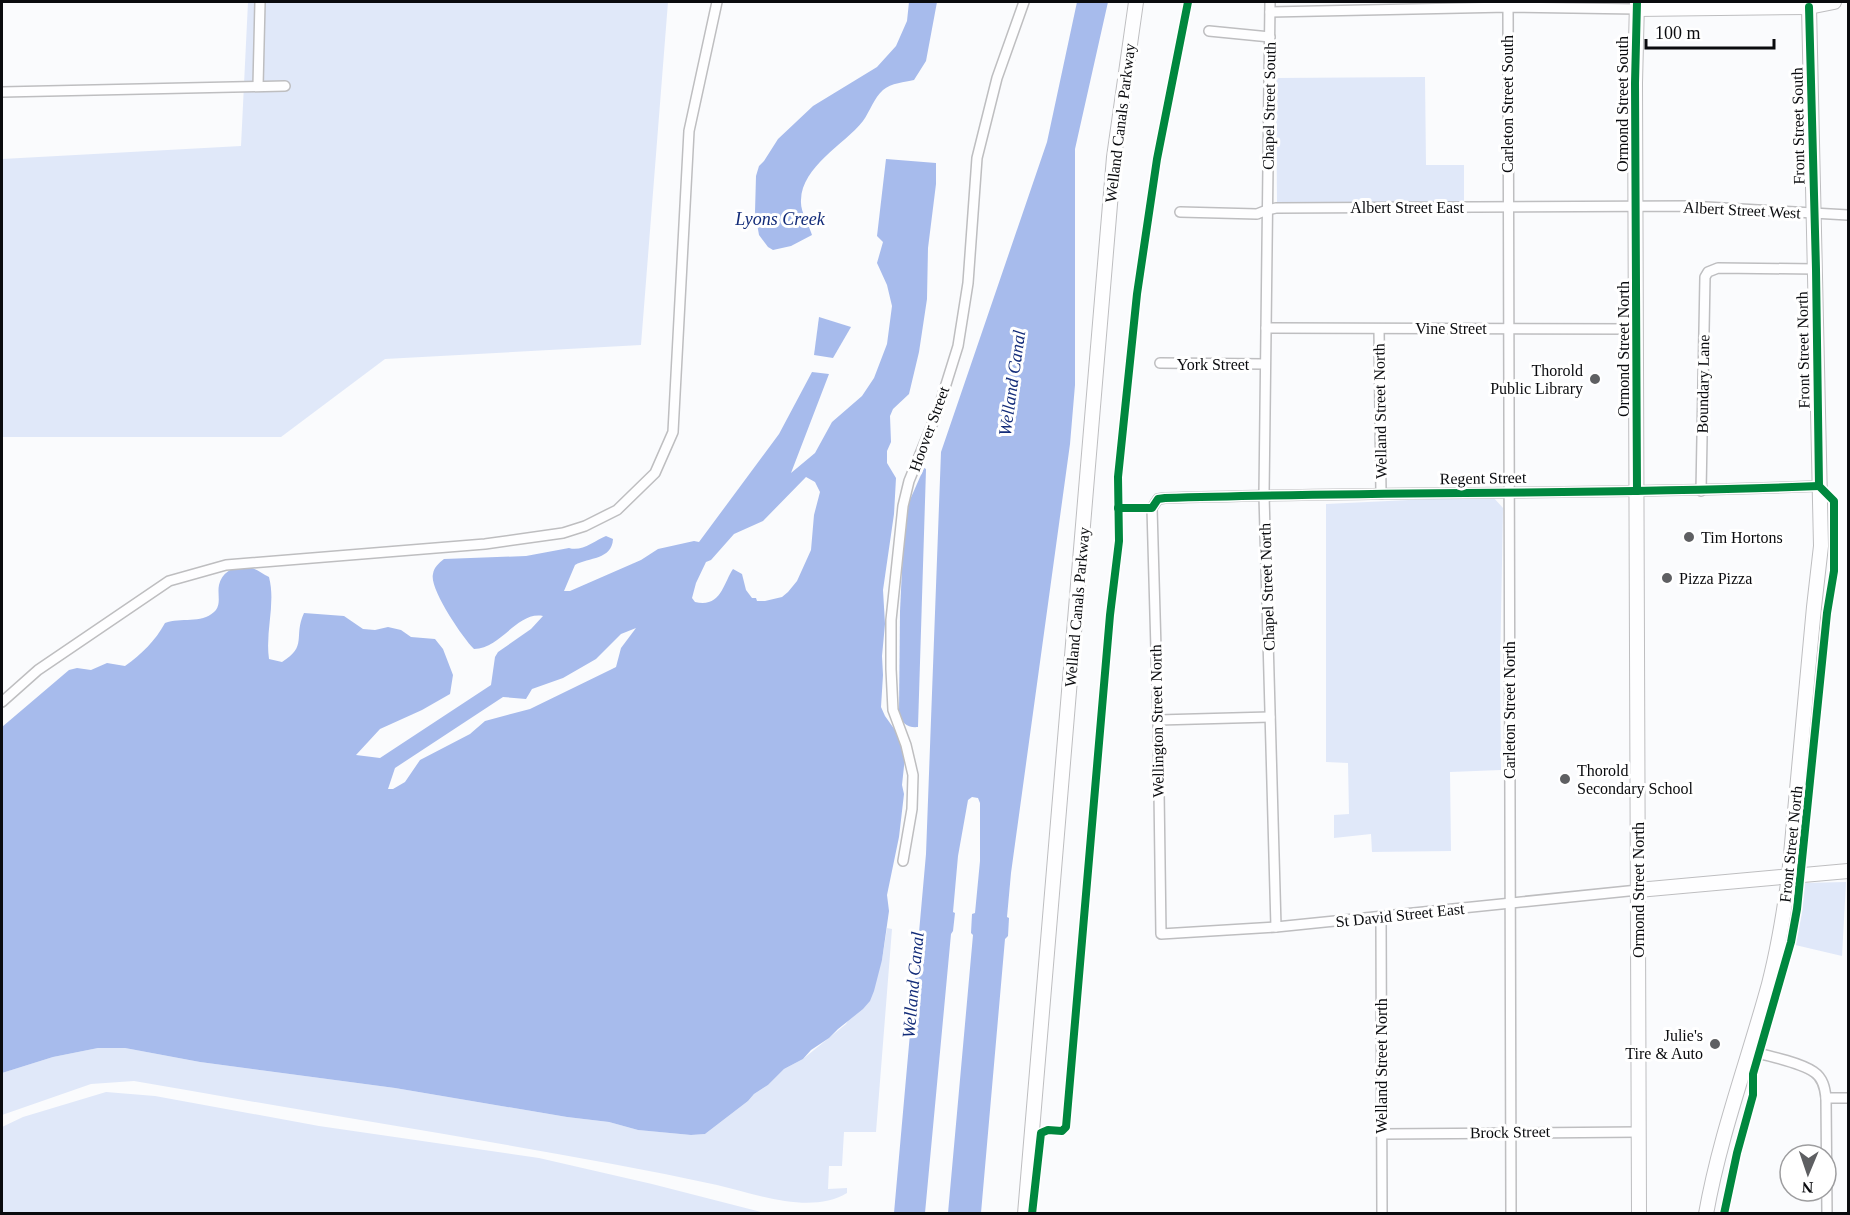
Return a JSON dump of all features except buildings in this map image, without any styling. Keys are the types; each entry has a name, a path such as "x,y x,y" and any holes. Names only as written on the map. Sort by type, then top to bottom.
{"street":[{"path":"258,86 260,2"},
{"path":"2,702 38,670 169,581 226,565 485,544 563,533 585,526 617,510 655,473 674,432 689,130 717,2"},
{"name":"Hoover Street","path":"903,861 912,809 913,775 906,745 892,710 891,620 903,506 909,481 938,410 958,346 968,283 977,158 997,78 1024,2"},
{"name":"Welland Canals Parkway","path":"1025,1214 1114,157 1136,2"},
{"path":"1270,7 1834,2"},
{"name":"Carleton Street South","path":"1507,207 1508,4"},
{"name":"Front Street South","path":"1809,4 1813,213"},
{"name":"Ormond Street South","path":"1635,207 1637,5"},
{"name":"Chapel Street South","path":"1267,210 1270,7"},
{"path":"1209,31 1270,37"},
{"path":"2,92 285,86"},
{"name":"Albert Street East","path":"1180,212 1257,214 1267,210 1341,207 1635,207"},
{"name":"Carleton Street North","path":"1507,207 1510,1214"},
{"name":"Albert Street West","path":"1635,207 1689,207 1848,215"},
{"name":"Ormond Street North","path":"1635,207 1639,1214"},
{"name":"Chapel Street North","path":"1267,210 1264,495 1276,927"},
{"name":"Front Street North","path":"1706,1214 1725,1126 1777,950 1789,876 1821,546 1813,213"},
{"name":"Boundary Lane","path":"1701,491 1705,277 1708,272 1718,268 1816,269"},
{"name":"Vine Street","path":"1266,328 1637,329"},
{"name":"Welland Street North","path":"1379,329 1381,494"},
{"name":"York Street","path":"1160,363 1265,364"},
{"name":"Regent Street","path":"1152,508 1158,499 1165,498 1508,491 1701,491 1819,486"},
{"name":"Wellington Street North","path":"1152,508 1161,934"},
{"path":"1158,720 1270,717"},
{"path":"1638,890 1848,871"},
{"name":"St David Street East","path":"1161,934 1381,918 1509,902 1638,890"},
{"name":"Welland Street North","path":"1381,918 1382,1214"},
{"path":"1748,1051 1813,1071 1822,1083 1826,1098 1827,1214"},
{"path":"1826,1098 1848,1098"},
{"name":"Brock Street","path":"1382,1134 1639,1132"}],"shaded area":[{"path":"248,2 668,2 641,345 385,359 281,437 2,437 2,159 241,146"},
{"path":"1425,77 1426,165 1464,165 1464,202 1277,203 1276,78"},
{"path":"1492,496 1503,508 1501,770 1450,772 1451,851 1372,852 1371,834 1334,838 1334,815 1349,814 1348,763 1326,762 1326,504"},
{"path":"1846,882 1842,956 1791,944 1802,883"},
{"path":"887,928 892,929 876,1132 844,1132 842,1166 829,1166 828,1189 847,1188 847,1193 833,1199 800,1203 783,1201 717,1185 580,1158 134,1081 91,1084 2,1115 2,1073 53,1057 98,1048 125,1048 200,1062 395,1088 609,1122 638,1130 691,1135 705,1134 768,1085 784,1069 803,1059 846,1024 882,960"},
{"path":"106,1092 155,1096 319,1126 539,1158 765,1213 2,1213 2,1127 23,1117"}],"water":[{"name":"Lyons Creek","path":"909,2 937,2 926,61 914,80 894,84 883,90 863,121 816,166 808,177 803,188 801,204 812,235 791,246 773,250 759,235 755,212 756,176 759,166 778,139 813,106 877,67 896,46 907,21"},
{"name":"Welland Canal","path":"1077,2 1108,2 1075,149 1075,385 1070,444 1011,873 1007,917 1009,918 1008,936 1005,939 981,1213 948,1213 973,935 971,933 972,914 975,913 980,861 980,803 978,798 972,797 968,800 958,856 953,912 955,913 951,934 925,1213 894,1213 926,854 941,452 1047,142"},
{"path":"886,159 936,163 936,184 928,248 927,299 919,352 909,394 893,409 890,416 891,442 887,451 887,463 896,478 894,514 883,590 885,624 881,707 902,743 905,757 902,785 904,794 899,837 887,895 889,911 882,960 874,991 870,1001 863,1009 803,1059 784,1069 768,1085 705,1134 691,1135 638,1130 609,1122 395,1088 200,1062 125,1048 98,1048 53,1057 2,1073 2,727 69,670 77,668 91,670 107,663 125,666 148,647 165,623 209,616 218,606 219,585 224,575 242,566 269,577 271,597 269,659 282,662 295,651 304,613 344,616 363,629 375,630 388,627 401,630 411,637 435,639 443,649 453,675 450,694 380,729 356,755 380,758 491,685 495,657 498,652 531,629 543,616 525,619 493,643 474,649 441,601 433,581 437,565 444,559 526,556 569,548 579,549 606,536 613,539 609,551 575,565 564,591 570,591 641,560 658,549 694,541 699,542 779,434 812,372 829,374 791,473 815,453 832,422 862,396 874,378 887,344 892,306 887,285 877,263 883,242 877,236","holes":["806,477 815,482 820,492 814,515 811,550 797,581 788,592 782,597 757,601 746,590 742,574 733,569 716,598 704,603 695,602 692,598 696,583 706,562 711,560 734,534 763,521","636,628 621,648 616,667 530,709 485,721 470,734 420,760 405,782 393,789 388,789 395,768 503,697 526,699 532,689 563,678 596,659 621,634"]},
{"path":"819,317 851,327 833,358 814,355"},
{"path":"924,468 926,469 918,727 911,727 901,719 899,712 903,548 909,502"}],"cycle path":[{"path":"1032,1214 1041,1133 1048,1130 1062,1131 1066,1127 1110,615 1119,541 1118,477 1137,294 1157,159 1188,2"},
{"path":"1637,2 1635,83 1637,491"},
{"path":"1809,7 1819,486"},
{"path":"1118,508 1152,508 1158,499 1165,498 1656,491 1819,486"},
{"path":"1724,1214 1737,1153 1753,1095 1753,1074 1791,942 1797,909 1827,613 1834,571 1834,501 1819,486"}],"place":[{"name":"Thorold Public Library","path":"1595,379"},
{"name":"Tim Hortons","path":"1689,537"},
{"name":"Pizza Pizza","path":"1667,578"},
{"name":"Thorold Secondary School","path":"1565,779"},
{"name":"Julie's Tire & Auto","path":"1715,1044"}]}
